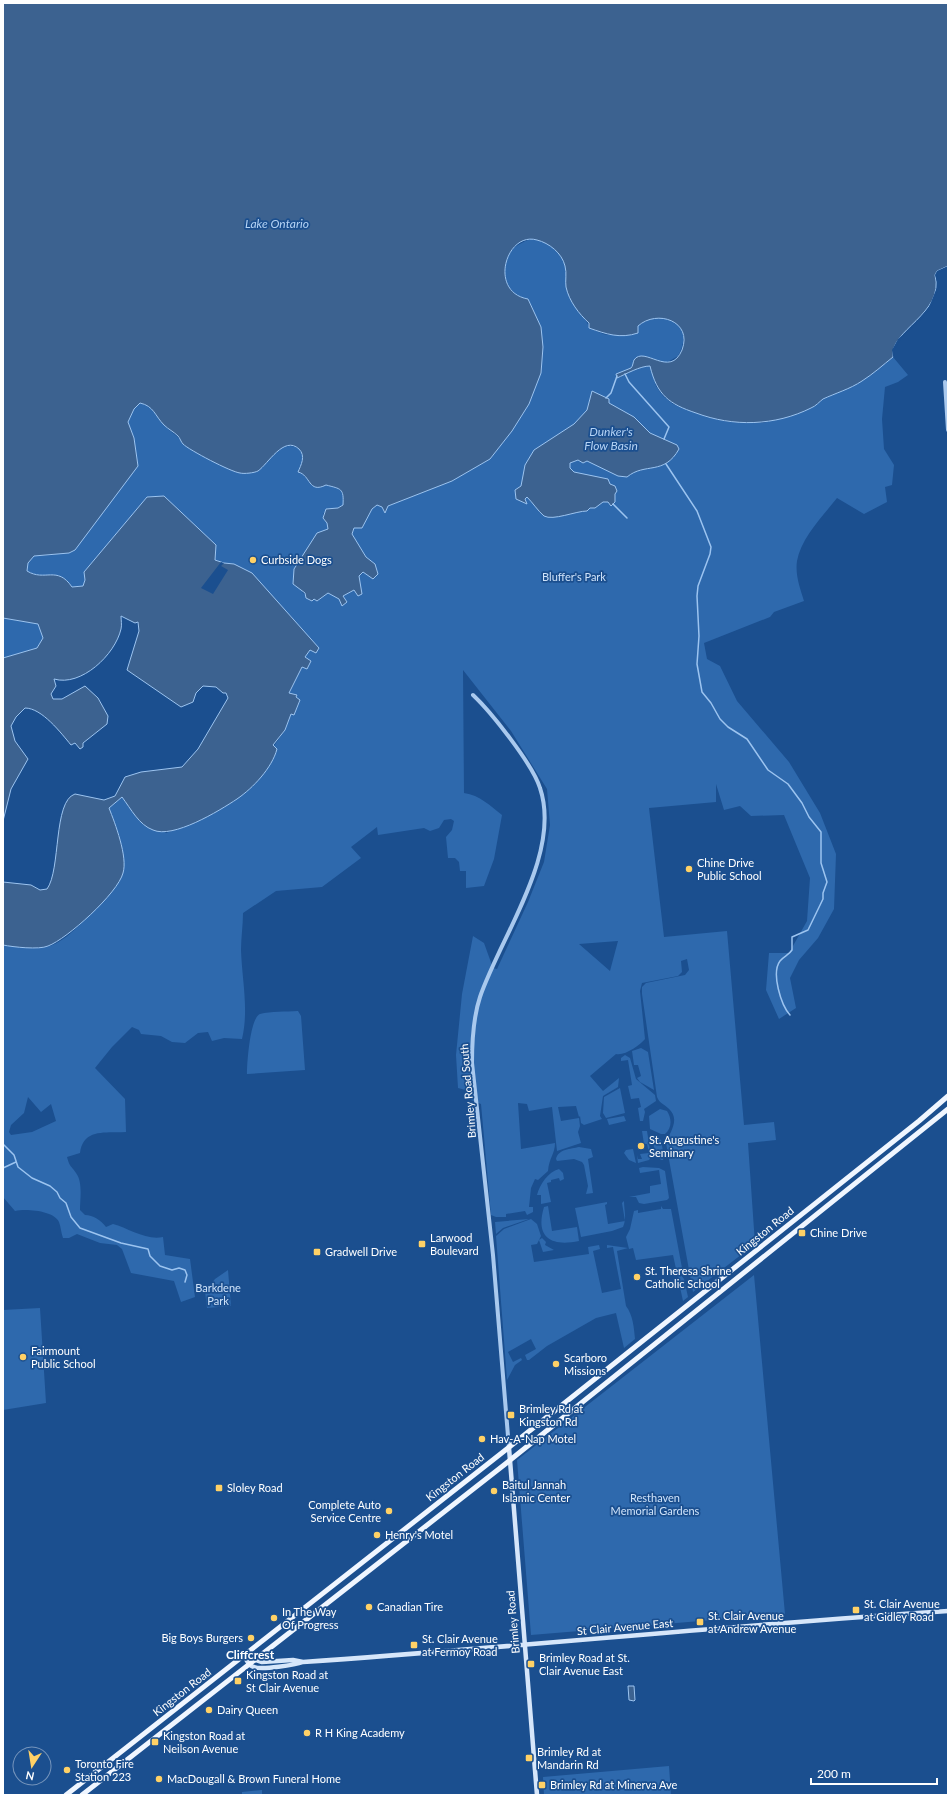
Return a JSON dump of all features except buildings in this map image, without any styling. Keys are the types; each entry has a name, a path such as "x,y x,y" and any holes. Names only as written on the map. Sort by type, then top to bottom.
{"main road":[{"name":"Kingston Road","path":"66,1795 509,1448 919,1122 948,1096"},
{"name":"Kingston Road","path":"82,1795 509,1460 948,1109"},
{"name":"Brimley Road","path":"509,1448 537,1795"},
{"name":"St Clair Avenue East","path":"249,1664 255,1668 294,1665 304,1662 524,1645 845,1616 948,1610"},
{"name":"St Clair Avenue East","path":"244,1656 262,1662 293,1660 304,1662"},
{"path":"244,1656 249,1664"}],"street":[{"path":"945,382 948,430"},
{"name":"Brimley Road South","path":"473,695 537,778 543,798 545,818 541,848 533,875 496,957 483,990 473,1031 472,1063 493,1255 509,1448"}],"green space":[{"name":"Bluffer's Park","path":"530,239 547,244 560,255 565,266 570,296 587,322 589,328 607,335 618,334 646,321 664,317 672,320 680,327 683,334 683,342 678,356 666,363 645,356 635,359 631,368 616,374 620,377 626,373 650,366 656,386 663,396 673,404 706,417 729,422 763,423 812,408 822,400 862,381 893,357 908,375 898,382 885,387 882,419 884,449 894,465 892,485 885,487 887,502 864,514 837,498 813,528 799,552 797,561 798,581 804,601 774,612 770,617 704,643 707,659 720,666 737,701 789,762 820,813 836,854 834,909 818,938 799,960 790,978 796,1008 779,1019 766,990 769,953 789,953 807,921 810,878 784,815 751,816 740,806 724,810 716,784 716,802 649,808 664,937 727,931 744,1125 774,1122 776,1140 748,1143 755,1244 693,1292 666,1143 672,1130 674,1117 672,1112 660,1102 657,1097 642,994 642,987 646,983 685,975 689,970 687,959 681,961 682,972 678,976 642,983 640,991 645,1039 628,1052 616,1054 590,1076 603,1091 619,1078 618,1087 603,1096 600,1116 602,1119 584,1125 581,1123 576,1106 558,1107 561,1121 579,1118 580,1126 578,1132 581,1143 557,1151 552,1107 529,1111 527,1104 518,1103 521,1149 555,1143 554,1150 548,1171 538,1180 535,1179 531,1188 529,1207 533,1207 533,1212 527,1215 525,1211 506,1214 506,1217 496,1217 491,1215 481,1104 471,1100 469,1091 458,1088 456,1055 462,994 473,936 484,943 493,968 497,969 528,902 544,862 550,825 547,789 511,731 463,670 464,793 480,798 502,815 494,859 484,886 466,888 466,871 460,871 459,862 455,858 448,858 446,837 452,830 454,821 451,819 444,820 439,828 430,831 424,828 378,835 377,827 351,847 361,858 322,887 276,891 243,913 241,950 245,1017 242,1039 224,1038 212,1041 208,1032 198,1033 185,1043 172,1042 161,1036 141,1034 139,1030 132,1027 112,1047 95,1068 125,1099 126,1132 103,1132 91,1136 86,1139 82,1145 80,1153 67,1157 80,1181 80,1210 85,1215 97,1218 106,1227 113,1224 144,1236 157,1238 163,1237 165,1255 190,1259 195,1297 181,1302 174,1281 131,1273 122,1249 117,1245 100,1243 77,1234 69,1238 63,1238 59,1222 52,1215 33,1210 15,1211 3,1197 3,945 36,948 46,947 56,943 78,927 99,904 123,872 120,837 109,808 122,797 166,833 196,822 237,799 285,730 291,714 294,715 300,701 296,697 297,695 289,693 302,667 307,668 311,661 305,657 310,649 319,648 298,626 291,616 234,564 215,560 215,555 163,496 147,497 84,572 85,580 83,586 72,587 66,580 56,575 33,574 27,571 28,563 34,556 54,555 134,438 128,422 134,409 140,403 148,406 184,445 257,472 280,449 291,446 298,449 301,452 302,460 298,472 302,473 319,488 326,485 340,490 343,495 343,505 338,508 327,509 323,514 323,518 327,523 328,529 323,532 302,592 312,601 314,599 318,601 328,593 347,602 343,596 360,587 359,576 375,564 366,557 352,534 354,528 362,528 372,509 377,505 382,507 385,513 388,506 452,481 490,459 512,431 529,404 541,327 528,299 520,297 514,293 510,287 505,274 505,267 510,253 516,246","holes":["618,941 610,971 579,944","28,1097 41,1112 51,1104 56,1121 32,1132 11,1135 9,1132 11,1125 24,1113"]},
{"path":"3,618 38,624 43,638 37,648 3,658"},
{"path":"298,1011 301,1016 305,1070 247,1074 251,1032 257,1017 264,1013"},
{"path":"641,1048 648,1052 654,1090 640,1082 637,1078 641,1076 638,1065 634,1065 632,1051"},
{"path":"625,1055 630,1058 636,1079 655,1095 656,1101 644,1109 645,1112 643,1121 640,1121 638,1108 641,1107 639,1098 631,1099 628,1086 632,1085 628,1060 621,1061 621,1058"},
{"path":"620,1088 625,1113 606,1118 603,1113 604,1097"},
{"path":"660,1109 667,1111 670,1117 670,1126 665,1134 661,1134 650,1129 649,1116"},
{"path":"624,1116 626,1121 609,1125 607,1119"},
{"path":"642,1131 647,1131 651,1157 649,1160 638,1163 637,1155 638,1159 642,1159 640,1154 649,1153 647,1144 644,1144"},
{"path":"653,1135 661,1140 664,1157 663,1160 661,1160 655,1153"},
{"path":"579,1147 591,1149 593,1157 588,1159 593,1193 586,1194 588,1186 584,1165 582,1162 574,1159 557,1161 556,1159 562,1151"},
{"path":"633,1149 636,1163 629,1160 624,1153 626,1150"},
{"path":"639,1168 659,1168 665,1171 669,1198 667,1200 644,1204 639,1203 636,1197 629,1197 650,1193 650,1186 661,1184 659,1170 640,1173"},
{"path":"559,1169 563,1173 564,1179 560,1181 559,1178 551,1180 551,1182 547,1183 551,1202 541,1204 541,1195 537,1195 540,1187 551,1173"},
{"path":"624,1201 625,1214 625,1220 622,1203"},
{"path":"607,1202 605,1205 608,1224 625,1221 623,1227 612,1231 581,1237 575,1208"},
{"path":"548,1206 552,1231 577,1227 579,1241 560,1242 547,1238 543,1233 542,1217 544,1207"},
{"path":"661,1206 663,1209 671,1209 682,1268 680,1274 684,1279 688,1297 683,1301 673,1255 636,1260 633,1248 629,1249 626,1237 630,1229 634,1211 638,1210 638,1213 661,1209"},
{"path":"529,1219 503,1228 496,1234 495,1222"},
{"path":"531,1219 537,1224 541,1236 537,1244 531,1245 534,1262 589,1254 588,1247 599,1245 600,1249 593,1251 602,1293 621,1289 613,1247 607,1248 607,1245 628,1248 617,1251 626,1306 632,1317 635,1339 624,1348 616,1313 596,1318 547,1346 529,1360 527,1360 525,1355 536,1349 531,1339 508,1352 513,1362 521,1358 522,1360 515,1365 507,1380 496,1236 504,1229"},
{"path":"542,1238 546,1242 545,1245 554,1250 543,1252 539,1240"},
{"name":"Barkdene Park","path":"228,1270 231,1306 207,1308 205,1291 215,1279"},
{"name":"Resthaven Memorial Gardens","path":"754,1275 785,1614 531,1635 517,1460"},
{"path":"40,1308 46,1403 3,1410 3,1310"},
{"path":"669,1766 671,1795 544,1795 543,1777"},
{"path":"262,1790 262,1795 242,1795 242,1792"}],"water":[{"name":"Lake Ontario","path":"3,3 948,3 948,266 937,271 935,275 936,289 932,300 925,311 899,338 894,347 893,357 862,381 823,399 813,407 797,414 769,421 739,422 710,418 687,410 671,402 656,384 650,366 646,366 617,378 616,374 631,368 634,360 638,356 644,356 664,362 671,362 677,358 682,350 684,340 678,325 663,318 654,318 638,326 638,333 625,336 607,334 589,328 589,323 578,311 569,297 566,287 565,266 558,253 550,246 537,240 526,240 517,244 510,253 506,264 505,275 508,286 516,294 528,299 541,327 543,347 541,373 529,404 512,431 490,459 452,481 388,506 385,513 382,507 377,505 372,509 362,528 354,528 352,534 366,557 375,564 378,574 373,579 363,572 359,576 362,594 358,596 354,590 343,596 347,602 342,606 339,599 328,593 317,601 314,599 312,601 306,598 305,593 293,584 294,569 317,533 328,529 327,523 323,518 326,509 338,508 343,505 342,492 335,487 326,485 320,487 313,486 302,474 298,472 303,458 299,449 293,446 282,448 256,472 242,473 228,469 187,447 182,443 178,436 164,425 148,406 140,403 134,409 128,422 134,438 138,466 75,550 69,553 34,556 28,563 27,571 40,575 56,575 66,580 72,587 83,586 85,580 84,572 147,497 164,496 216,545 215,560 234,564 252,573 319,648 316,653 310,650 305,657 311,661 307,669 302,667 289,693 297,695 296,697 300,700 294,715 291,714 285,730 273,745 277,749 275,756 261,777 249,789 229,804 196,822 172,831 162,832 148,828 136,816 122,797 109,808 120,840 124,858 123,873 112,892 79,925 48,946 32,948 3,945 3,882 31,885 40,890 47,889 54,867 63,809 68,799 75,794 104,800 115,796 125,777 141,772 182,767 198,749 228,698 226,693 223,693 216,687 203,686 196,693 193,702 181,707 127,670 139,631 138,622 135,623 121,616 121,627 118,639 104,658 85,674 64,680 54,679 56,686 51,694 53,699 62,699 85,686 98,698 108,716 107,724 83,743 83,747 80,749 75,743 71,745 51,722 38,712 25,708 16,717 11,726 15,741 28,759 11,789 3,821 3,658 37,648 43,638 38,624 3,618"},
{"name":"Dunker's Flow Basin","path":"592,391 609,399 609,403 634,417 650,433 677,445 679,449 667,463 654,468 641,470 627,477 618,476 587,461 583,463 578,460 570,463 570,468 574,472 608,479 610,484 615,486 617,491 615,494 615,502 611,506 608,502 603,502 595,508 590,508 587,511 559,517 544,516 527,497 525,499 527,504 516,499 515,490 521,486 525,465 534,450 574,424 587,410"},
{"path":"628,1686 634,1686 634,1701 629,1700"}],"pier":[{"path":"948,266 948,268 937,275 940,285 931,308 918,323 902,337 894,351 895,356 893,357 892,350 898,339 915,324 929,307 938,285 935,275 937,271"},
{"path":"221,562 224,563 221,566 228,570 213,594 201,588"}],"waterway":[{"path":"625,374 629,382 669,427 664,439"},
{"path":"606,398 611,393 617,376"},
{"path":"666,464 697,511 711,547 710,554 698,586 697,596 699,636 697,664 702,692 711,703 720,719 728,727 747,739 768,770 788,784 802,803 809,817 821,832 821,863 827,882 823,893 823,899 808,930 792,937 792,950 780,961 777,966 776,973 778,989 783,1004 790,1015"},
{"path":"613,504 627,518"},
{"path":"3,1144 14,1155 18,1167 32,1178 50,1186 57,1192 60,1198 66,1203 71,1217 80,1228 121,1243 148,1249 150,1256 160,1266 172,1270 179,1268 185,1270 187,1275 185,1282"},
{"path":"3,1168 16,1162"}],"place":[{"name":"Curbside Dogs","path":"253,560"},
{"name":"Chine Drive Public School","path":"689,869"},
{"name":"St. Augustine's Seminary","path":"641,1146"},
{"name":"Chine Drive","path":"802,1233"},
{"name":"Larwood Boulevard","path":"422,1244"},
{"name":"Gradwell Drive","path":"317,1252"},
{"name":"St. Theresa Shrine Catholic School","path":"637,1277"},
{"name":"Fairmount Public School","path":"23,1357"},
{"name":"Scarboro Missions","path":"556,1364"},
{"name":"Brimley Rd at Kingston Rd","path":"511,1415"},
{"name":"Hav-A-Nap Motel","path":"482,1439"},
{"name":"Sloley Road","path":"219,1488"},
{"name":"Baitul Jannah Islamic Center","path":"494,1491"},
{"name":"Complete Auto Service Centre","path":"389,1511"},
{"name":"Henry's Motel","path":"377,1535"},
{"name":"Canadian Tire","path":"369,1607"},
{"name":"St. Clair Avenue at Gidley Road","path":"856,1610"},
{"name":"In The Way Of Progress","path":"274,1618"},
{"name":"St. Clair Avenue at Andrew Avenue","path":"700,1622"},
{"name":"Big Boys Burgers","path":"251,1638"},
{"name":"St. Clair Avenue at Fermoy Road","path":"414,1645"},
{"name":"Brimley Road at St. Clair Avenue East","path":"531,1664"},
{"name":"Kingston Road at St Clair Avenue","path":"238,1681"},
{"name":"Dairy Queen","path":"209,1710"},
{"name":"R H King Academy","path":"307,1733"},
{"name":"Kingston Road at Neilson Avenue","path":"155,1742"},
{"name":"Brimley Rd at Mandarin Rd","path":"529,1758"},
{"name":"Toronto Fire Station 223","path":"67,1770"},
{"name":"MacDougall & Brown Funeral Home","path":"159,1779"},
{"name":"Brimley Rd at Minerva Ave","path":"542,1785"}],"district":[{"name":"Cliffcrest","path":"250,1655"}]}
